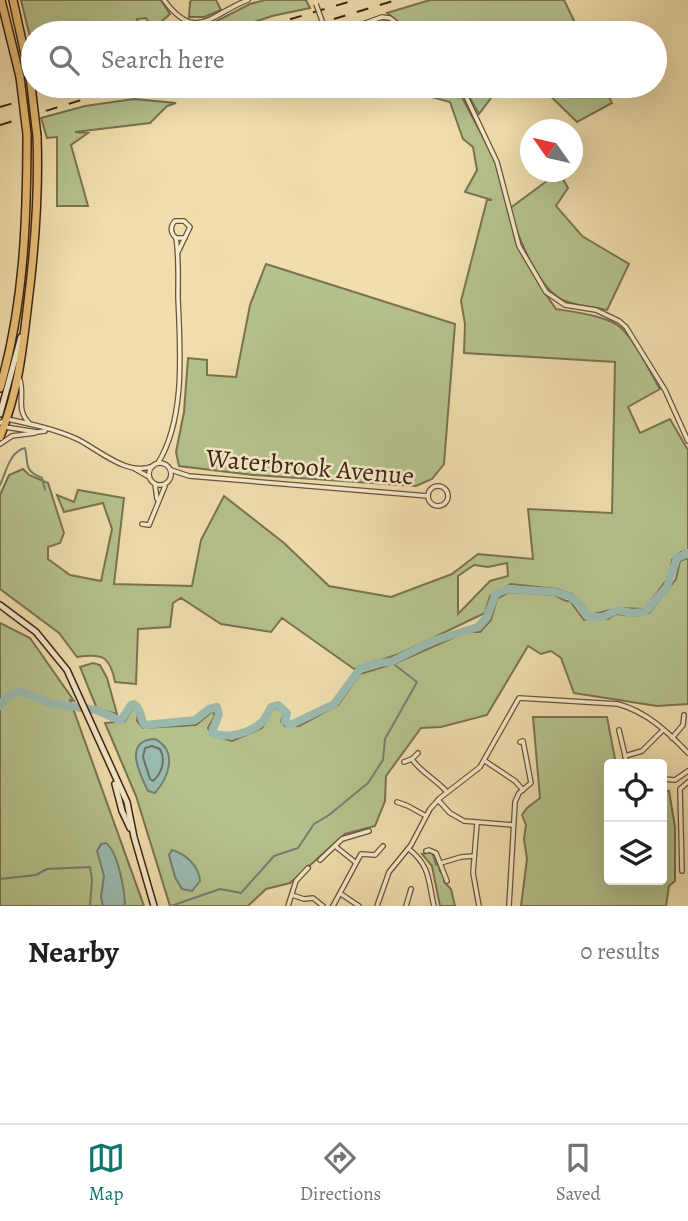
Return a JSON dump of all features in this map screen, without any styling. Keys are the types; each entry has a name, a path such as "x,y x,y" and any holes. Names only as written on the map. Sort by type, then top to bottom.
{"highway":[{"path":"1,0 21,85"},
{"path":"13,0 21,36"},
{"path":"1,383 15,325 25,256 27,134 23,98"},
{"path":"0,438 2,421 19,377 37,213 37,136 32,98"}],"street":[{"path":"164,0 179,17 187,21"},
{"path":"211,21 248,0"},
{"path":"316,2 322,21"},
{"path":"371,21 382,17 394,21"},
{"path":"467,98 497,162 519,246 547,292 565,305 596,310 626,327 659,380 688,441"},
{"path":"2,421 30,424 77,439 108,458 130,466 145,469 158,463 167,443 180,378 178,254 176,237 171,226 175,221 181,220 187,222 190,228 178,254"},
{"path":"176,237 185,238"},
{"path":"2,421 26,324"},
{"path":"19,377 22,387 20,409 30,424"},
{"path":"2,421 37,432"},
{"path":"0,444 12,436 47,430"},
{"path":"142,524 149,525 168,482 171,470 167,465 167,443"},
{"path":"158,463 167,465"},
{"path":"130,466 155,484 158,501"},
{"path":"150,478 149,473 153,466"},
{"name":"Waterbrook Avenue","path":"171,470 189,476 428,496"},
{"name":"Waterbrook Avenue","path":"168,482 189,476"},
{"path":"155,484 168,482"},
{"path":"440,485 446,488 449,496 446,503 440,506 433,505 428,496 433,487 440,485"},
{"path":"1,607 24,622 47,643 62,662 127,803 154,906"},
{"path":"384,906 378,905 388,872 409,849 426,816 438,800 467,779 485,761 519,698 618,704 640,712 688,753"},
{"path":"672,738 683,725 684,715"},
{"path":"619,730 625,759"},
{"path":"625,756 642,751 663,730"},
{"path":"509,906 516,798 530,785 531,779 523,741 520,741"},
{"path":"404,762 412,759 418,752"},
{"path":"412,759 416,766 431,775 447,792"},
{"path":"485,761 520,785 523,790"},
{"path":"667,779 675,780 688,771"},
{"path":"682,871 680,789 688,782"},
{"path":"438,800 459,820 513,825"},
{"path":"397,802 426,816"},
{"path":"477,823 473,873 479,906"},
{"path":"682,830 688,830"},
{"path":"320,860 348,837 369,831"},
{"path":"335,845 355,862"},
{"path":"333,906 355,862 363,853 375,856 383,846"},
{"path":"409,849 424,864 434,906"},
{"path":"426,851 434,851 447,881"},
{"path":"441,863 474,856"},
{"path":"288,906 296,881 308,868"},
{"path":"406,906 411,889"},
{"path":"341,894 359,906"},
{"path":"292,895 304,899 313,898 323,906"}],"green space":[{"path":"21,0 161,0 170,14 162,21 148,21 146,18 137,19 138,21 26,21"},
{"path":"192,0 216,0 221,10 204,17 189,17"},
{"path":"265,0 306,0 310,8 257,21 217,21 250,4"},
{"path":"430,0 564,0 574,21 397,21 387,13"},
{"path":"436,98 462,98 496,162 517,246 556,309 590,315 614,323 637,348 660,389 628,407 640,433 670,419 688,450 688,551 681,552 672,560 670,575 645,609 618,608 590,615 572,594 556,589 511,584 490,596 485,613 399,654 354,669 282,618 271,632 221,624 181,598 173,603 170,627 138,629 136,684 115,682 104,658 77,657 59,633 0,589 0,495 9,475 23,469 29,475 48,483 64,533 60,543 48,547 48,559 70,575 101,581 112,529 103,503 64,512 57,495 74,502 78,490 124,498 114,584 192,586 201,540 224,496 284,543 329,586 391,597 452,574 478,554 533,559 528,509 612,513 615,362 464,353 465,324 461,301 487,200 492,200 465,192 477,170 473,147 463,139 450,102","holes":["507,563 508,576 490,581 458,614 458,576 474,565 488,567"]},
{"path":"470,98 491,98 479,114"},
{"path":"552,98 610,98 612,103 583,119 574,119"},
{"path":"134,99 176,103 167,106 150,123 75,132 88,133 71,145 88,206 57,206 57,137 47,138 41,118 85,106"},
{"path":"545,182 565,182 568,188 556,206 582,236 629,264 607,310 565,301 546,286 530,261 509,209"},
{"path":"266,264 455,324 444,464 432,479 416,486 253,475 179,466 176,452 184,412 188,358 207,360 207,375 236,377 250,305"},
{"path":"688,558 688,704 657,706 574,693 561,658 551,651 541,654 528,646 487,715 441,727 421,728 386,776 385,801 375,826 345,834 290,883 266,889 248,906 170,906 136,796 105,723 125,721 134,706 138,711 137,721 143,728 196,725 214,710 214,717 208,728 211,735 232,741 262,728 274,708 284,714 281,721 285,726 299,726 338,705 360,674 396,663 466,632 480,632 491,620 497,599 509,592 554,595 570,601 584,620 608,619 616,614 635,616 649,613 676,579 680,561"},
{"path":"0,623 30,638 74,701 70,700 144,906 0,906"},
{"path":"93,663 100,665 107,678 117,714 97,709 80,667"},
{"path":"533,717 607,717 615,759 604,759 604,885 667,885 669,791 675,827 675,881 669,886 666,906 521,906 527,859 524,839 526,825 522,815 540,798"},
{"path":"432,852 445,877 444,882 451,889 455,906 440,906 432,866 422,854"}],"water":[{"path":"155,739 167,750 169,764 164,780 155,793 148,791 138,767 136,751 145,741"},
{"path":"106,843 114,854 120,871 125,903 123,906 103,906 101,897 104,876 97,851 101,844"},
{"path":"172,850 187,858 197,870 200,881 192,891 182,889 175,877 169,855"}],"waterway":[{"path":"0,485 12,458 25,448 29,469 42,478 45,490"},
{"path":"0,706 7,696 16,692 26,693 49,703 96,710 119,720 134,704 139,709 145,725 195,720 209,709 217,707 219,714 212,732 224,735 251,729 262,722 271,707 278,705 287,713 285,721 290,725 334,704 360,669 376,663 391,662 432,641 478,627 487,617 496,593 508,589 554,592 569,596 580,605 588,617 603,617 617,610 645,612 667,587 677,558 688,553"},
{"path":"171,906 220,889 241,893 274,856 298,848 314,824 368,783 383,760 385,739 417,682 391,662"},
{"path":"0,879 36,875 47,869 90,867 90,906"}],"railway":[{"path":"284,21 355,0"},
{"path":"327,21 396,0"},
{"path":"0,107 31,98"},
{"path":"0,125 88,98"}]}
